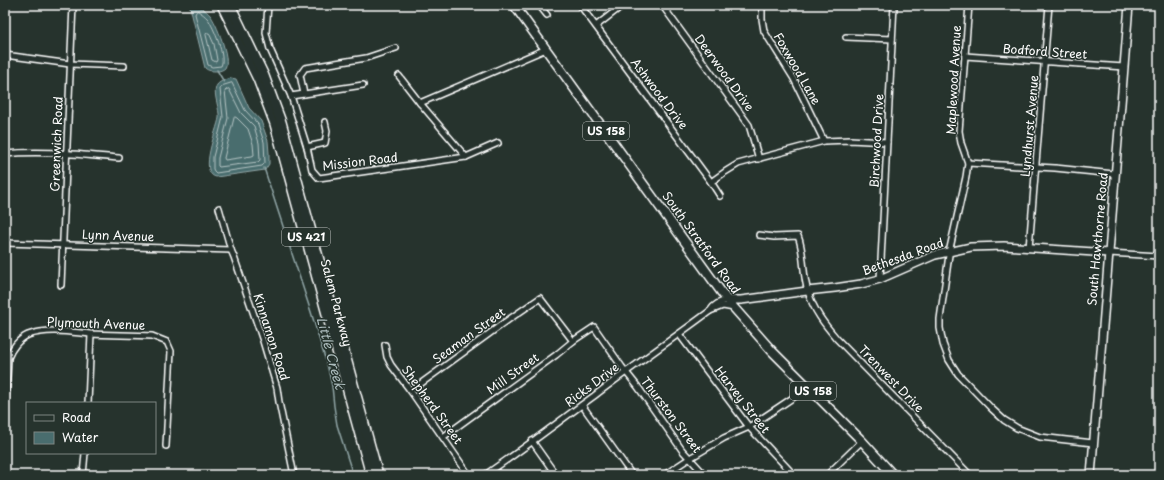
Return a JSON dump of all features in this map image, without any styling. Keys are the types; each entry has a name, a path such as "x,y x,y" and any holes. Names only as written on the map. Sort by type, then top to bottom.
{"highway":[{"name":"Salem Parkway","path":"222,5 258,79 275,124 371,475"},
{"name":"Salem Parkway","path":"230,5 264,76 281,122 378,475"}],"main road":[{"name":"South Stratford Road","path":"514,5 727,300 772,351 862,441 893,475"},
{"name":"South Hawthorne Road","path":"1091,475 1114,174 1129,5"},
{"name":"Bethesda Road","path":"727,300 848,286 880,279 935,255 970,247 986,246 1109,253"}],"street":[{"name":"Greenwich Road","path":"61,285 73,5"},
{"name":"Mission Road","path":"268,5 266,33 270,50 291,96 307,147 312,170 319,178 466,157"},
{"path":"539,5 547,15"},
{"name":"Ashwood Drive","path":"580,5 720,196"},
{"path":"596,26 623,5"},
{"name":"Deerwood Drive","path":"662,5 749,125 759,159"},
{"name":"Foxwood Lane","path":"762,5 764,31 794,79 824,141"},
{"name":"Birchwood Drive","path":"880,279 894,5"},
{"name":"Maplewood Avenue","path":"969,5 959,131 961,143 968,163 949,251 940,319 943,344 949,360 958,374 1004,420 1017,428 1040,437 1093,443"},
{"name":"Lyndhurst Avenue","path":"1029,248 1050,5"},
{"path":"846,36 892,39"},
{"path":"304,94 300,75 304,68 366,58 396,48"},
{"path":"420,103 546,50"},
{"path":"5,55 70,64 124,66"},
{"name":"Bodford Street","path":"965,56 1124,67"},
{"path":"399,76 466,157 498,143"},
{"path":"291,96 363,85"},
{"path":"307,147 325,143 327,131 326,122"},
{"path":"711,182 738,164 824,141 850,140 887,142"},
{"path":"5,154 21,152 119,158"},
{"path":"968,163 1055,168 1114,174"},
{"name":"Kinnamon Road","path":"218,208 263,341 277,388 293,475"},
{"name":"Trenwest Drive","path":"759,235 774,238 798,236 801,245 807,291 815,309 825,325 970,475"},
{"name":"Lynn Avenue","path":"5,243 231,250"},
{"name":"Bethesda Road","path":"1109,253 1159,256"},
{"name":"Seaman Street","path":"410,390 540,298 574,341"},
{"name":"Ricks Drive","path":"485,475 679,334 710,311 713,307 720,302 727,300"},
{"name":"Ricks Drive","path":"710,311 722,306 734,308"},
{"name":"Mill Street","path":"443,437 594,327"},
{"name":"Thurston Street","path":"594,327 678,444 705,475"},
{"name":"Plymouth Avenue","path":"6,362 11,351 21,340 28,336 45,332 152,336 166,342 171,351 166,446"},
{"path":"88,402 91,334"},
{"name":"Harvey Street","path":"679,334 748,427 794,475"},
{"name":"Shepherd Street","path":"385,344 387,357 391,365 469,475"},
{"path":"5,416 6,362"},
{"path":"664,475 724,438 748,427 809,387"},
{"path":"582,405 632,475"},
{"path":"532,441 556,475"},
{"path":"827,475 862,441"},
{"path":"83,475 85,454"}],"water":[{"path":"191,5 206,11 216,25 226,57 225,68 222,70 212,71 205,68 190,7"},
{"path":"231,78 236,79 249,108 261,121 268,141 269,164 265,170 216,177 211,174 209,168 210,150 219,118 215,90 218,83"}],"waterway":[{"name":"Little Creek","path":"217,70 224,82"},
{"name":"Little Creek","path":"264,168 328,368 337,425 353,475"}]}
